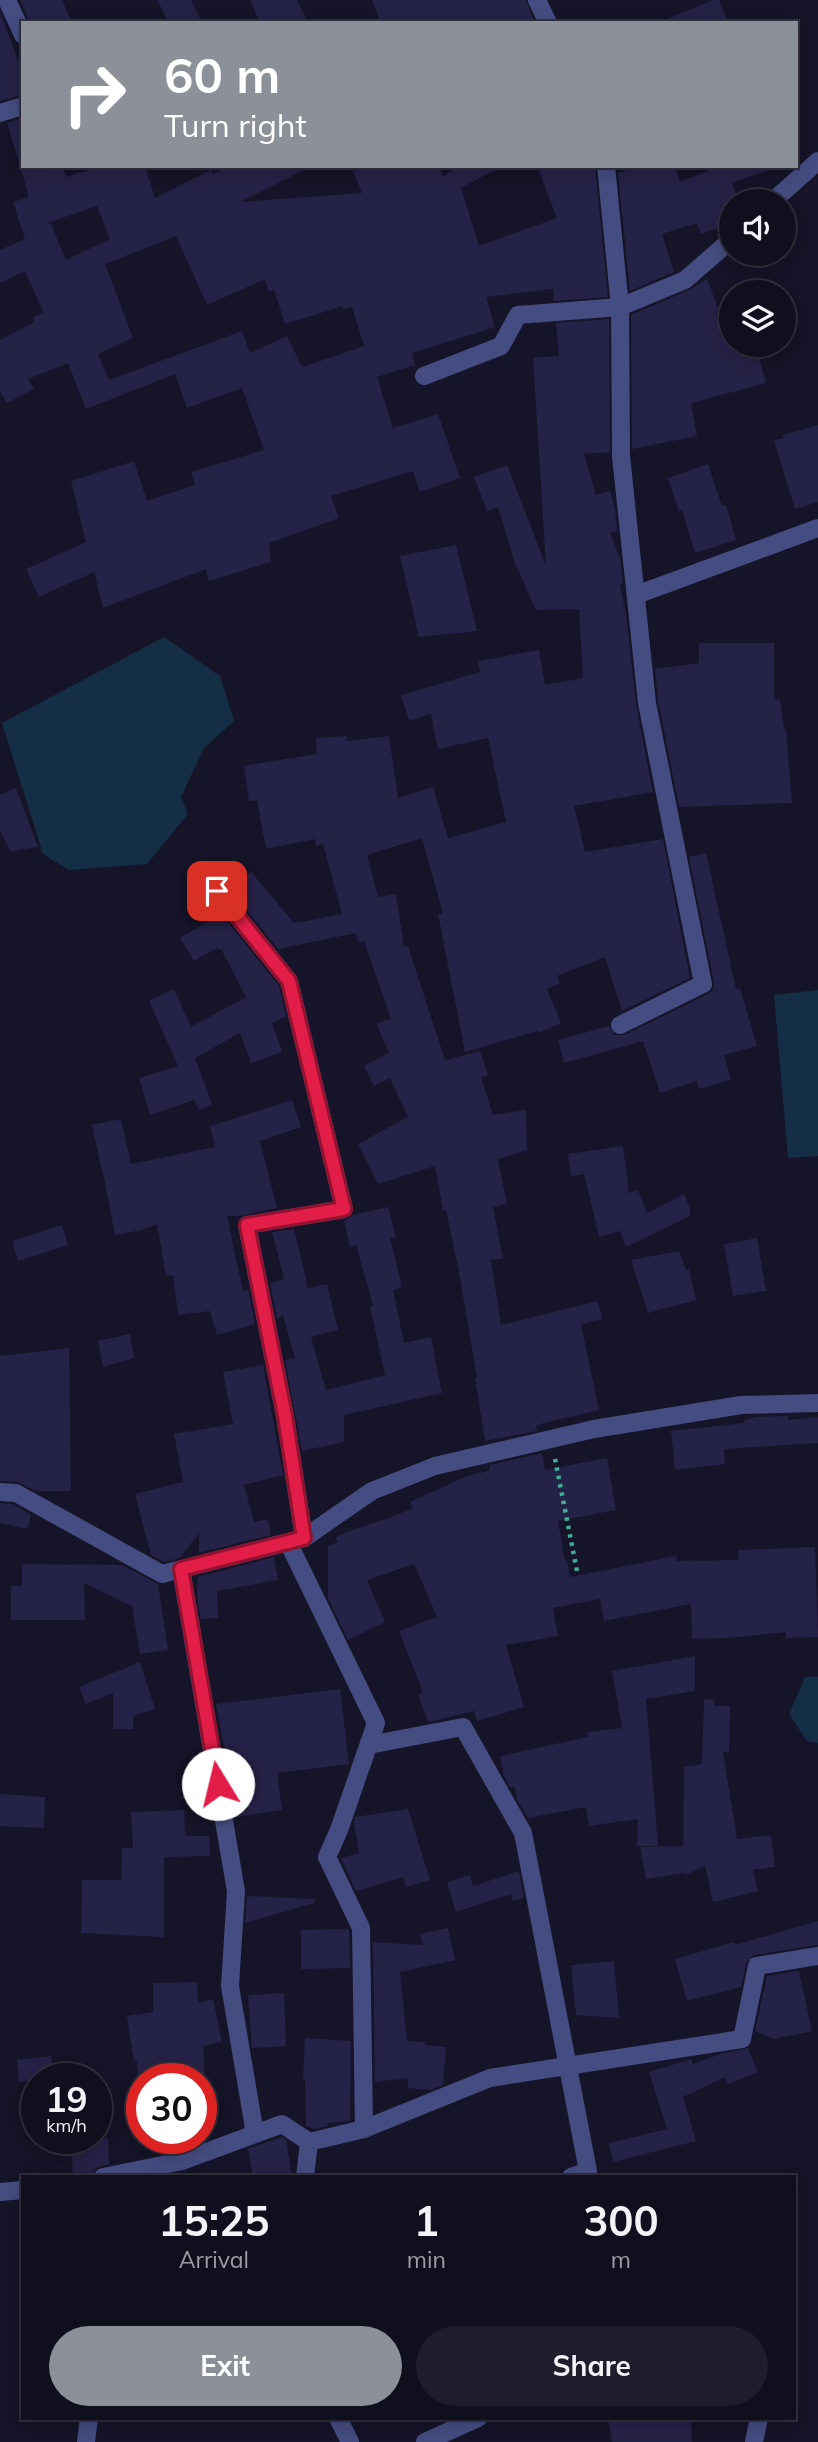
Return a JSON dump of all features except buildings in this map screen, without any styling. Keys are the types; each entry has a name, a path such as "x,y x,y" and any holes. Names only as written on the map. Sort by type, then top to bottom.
{"street":[{"path":"6,0 21,31"},
{"path":"537,0 547,21"},
{"path":"0,113 21,107"},
{"path":"786,189 818,161"},
{"path":"606,168 620,307 621,456 647,702 703,984 620,1025"},
{"path":"424,376 501,346 518,315 620,307 685,280 719,250"},
{"path":"636,595 818,528"},
{"path":"217,891 289,981 344,1209 247,1225 285,1416 296,1540 376,1723 327,1857 361,1928 364,2129"},
{"path":"0,1492 16,1493 162,1574 296,1540 372,1492 435,1465 551,1437 741,1405 818,1403"},
{"path":"181,1569 236,1891 230,1986 255,2134"},
{"path":"369,1745 463,1727 523,1833 588,2171 577,2175"},
{"path":"113,2175 182,2161 282,2124 309,2142 364,2129 490,2078 742,2039 757,1966 818,1956"},
{"path":"305,2175 309,2142"},
{"path":"0,2192 21,2190"},
{"path":"86,2442 89,2420"},
{"path":"339,2420 350,2442"},
{"path":"425,2442 474,2420"},
{"path":"754,2442 759,2420"}],"path":[{"path":"551,1437 577,1572"}],"water":[{"path":"164,637 220,676 234,721 204,748 181,797 188,814 147,864 69,870 43,854 2,723"},
{"path":"818,990 818,1156 788,1158 774,995"},
{"path":"805,1677 818,1677 818,1743 807,1741 789,1714"}],"route":[{"path":"217,891 289,981 344,1209 247,1225 285,1416 304,1538 181,1569 218,1784"}]}
